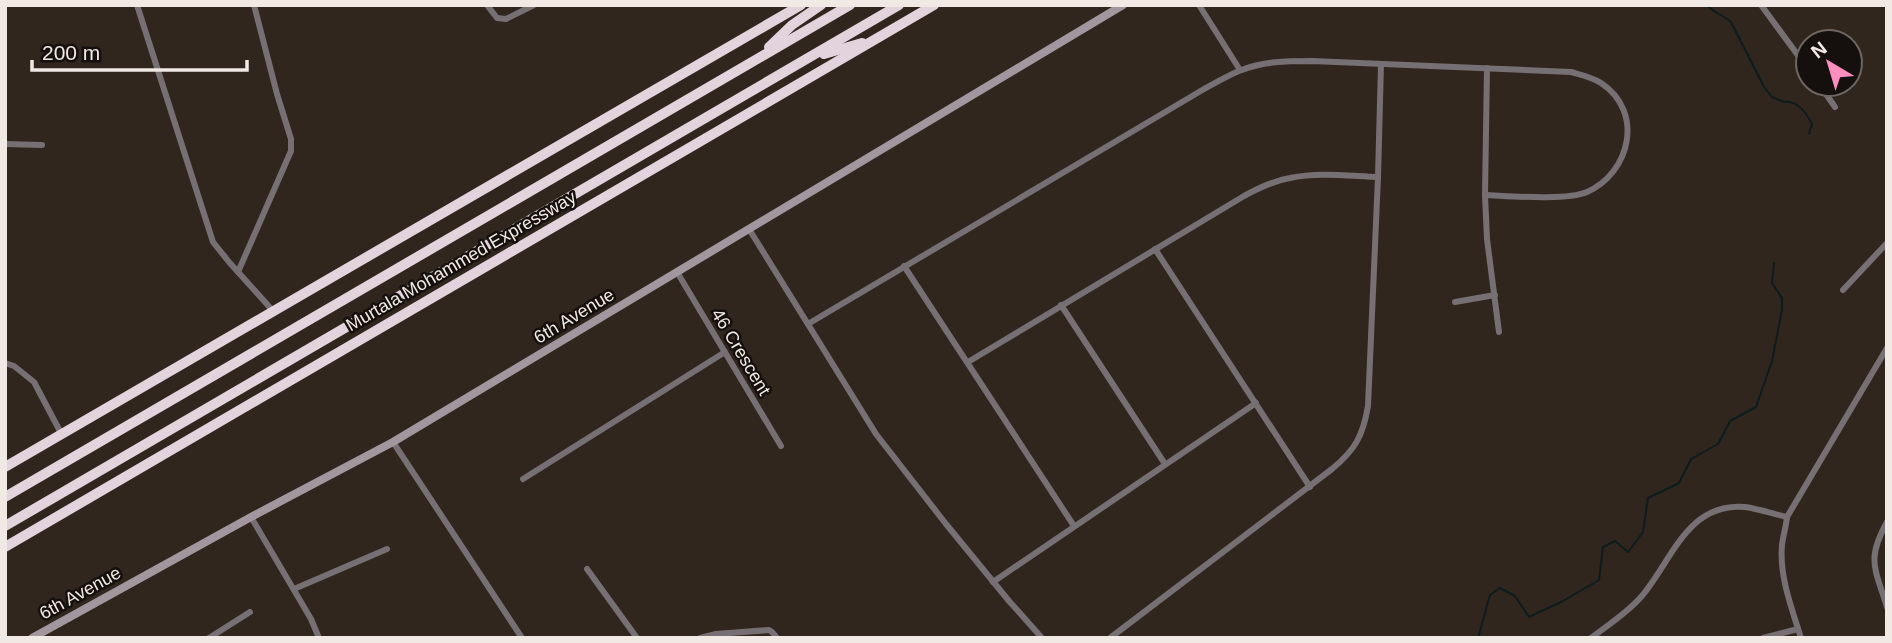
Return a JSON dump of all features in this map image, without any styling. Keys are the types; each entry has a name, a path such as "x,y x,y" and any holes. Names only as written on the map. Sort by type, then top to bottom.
{"highway":[{"path":"5,467 801,5"},
{"path":"756,60 792,25 821,5"},
{"name":"Murtala Mohammed Expressway","path":"5,496 850,5"},
{"name":"Murtala Mohammed Expressway","path":"5,526 899,5"},
{"name":"Murtala Mohammed Expressway","path":"5,547 934,5"},
{"path":"804,60 878,38"}],"street":[{"path":"137,5 213,242 274,312"},
{"path":"238,272 291,150 291,139 254,5"},
{"path":"487,5 497,18 506,19 534,5"},
{"name":"6th Avenue","path":"32,638 393,442 1124,5"},
{"path":"1199,5 1241,70"},
{"path":"1761,5 1794,50"},
{"path":"808,324 1195,94 1241,70 1280,61 1571,72 1603,84 1616,97 1627,124 1627,141 1623,158 1613,174 1600,186 1583,194 1566,197 1485,195"},
{"path":"1110,638 1349,455 1359,440 1368,406 1381,64"},
{"path":"1487,68 1485,195 1487,239 1499,332"},
{"path":"1829,98 1835,107"},
{"path":"5,144 42,145"},
{"path":"968,362 1266,184 1309,175 1378,177"},
{"path":"749,229 876,434 937,514 1042,638"},
{"path":"1843,290 1887,243"},
{"path":"1155,249 1310,486"},
{"path":"904,266 1074,526"},
{"name":"46 Crescent","path":"677,272 781,446"},
{"path":"1455,302 1494,295"},
{"path":"1061,305 1165,464"},
{"path":"1801,638 1783,566 1782,546 1787,517 1887,348"},
{"path":"523,479 725,352"},
{"path":"5,363 34,382 62,435"},
{"path":"993,582 1256,403"},
{"path":"393,442 523,638"},
{"path":"1591,638 1640,598 1693,524 1709,513 1727,507 1746,507 1787,517"},
{"path":"251,517 312,619 319,638"},
{"path":"1887,522 1877,539 1873,561 1887,607"},
{"path":"294,589 387,549"},
{"path":"587,569 637,638"},
{"path":"209,638 250,612"},
{"path":"1763,638 1798,629"},
{"path":"700,638 769,630 777,638"}],"waterway":[{"path":"1707,5 1731,22 1764,87 1772,97 1793,103 1804,112 1812,124 1809,134"},
{"path":"1478,638 1490,595 1500,588 1515,596 1529,617 1599,580 1603,547 1615,541 1628,552 1643,532 1648,498 1679,483 1691,459 1718,444 1730,421 1756,407 1772,361 1782,310 1782,298 1772,283 1774,263"}]}
